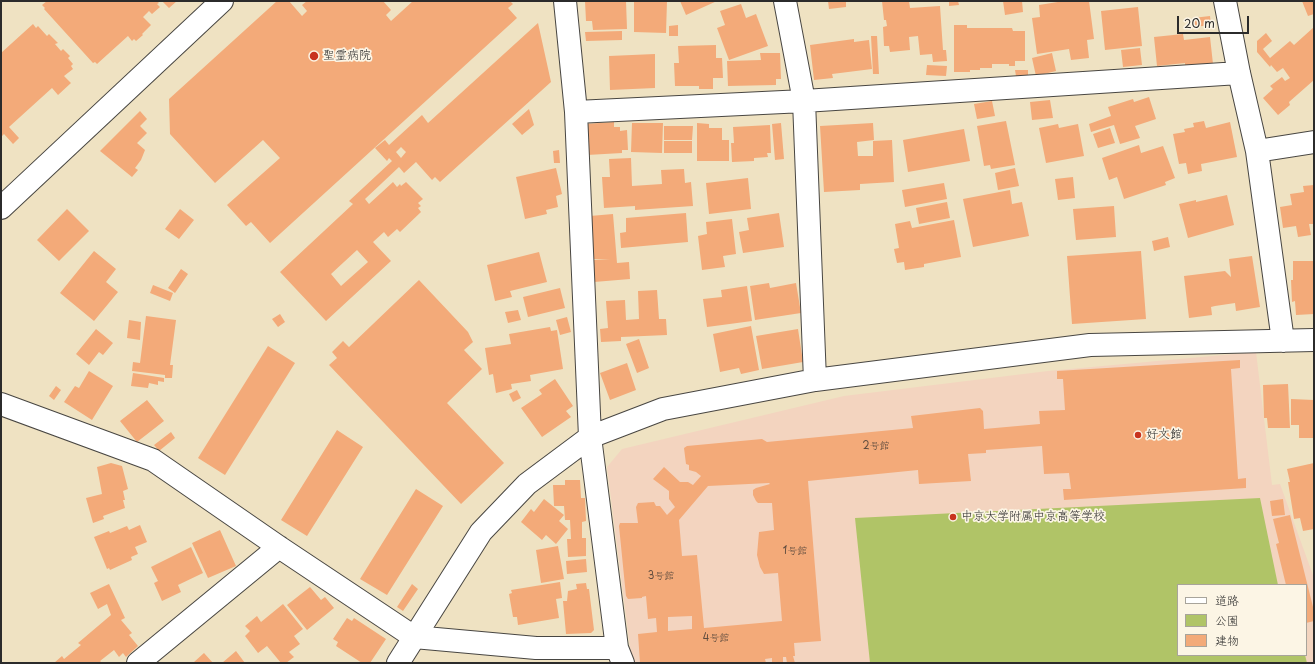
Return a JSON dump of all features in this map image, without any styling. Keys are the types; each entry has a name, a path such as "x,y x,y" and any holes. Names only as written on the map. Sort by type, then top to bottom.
{"street":[{"path":"1,208 222,1"},
{"path":"1,404 153,460 279,547 414,637 620,656 590,437 576,112 565,1"},
{"path":"785,1 804,101 816,380"},
{"path":"1225,1 1256,152 1283,341"},
{"path":"576,112 804,101 1239,73"},
{"path":"1256,152 1314,142"},
{"path":"398,663 481,532 527,484 590,437 663,409 816,380 1090,345 1314,340"},
{"path":"138,663 279,547"}],"shaded area":[{"name":"中京大学附属中京高等学校","path":"1256,352 1272,485 1280,484 1314,578 1314,663 632,663 607,467 622,449 844,396 1048,371"}],"green space":[{"path":"1260,498 1278,584 1177,584 1177,656 1305,656 1307,663 870,663 855,518"}],"building":[{"path":"47,1 157,1 159,3 157,4 160,7 152,14 149,11 143,17 151,25 142,34 143,35 136,41 134,39 132,41 128,36 97,64 95,62 93,63 44,9 45,8 42,5"},
{"path":"162,1 177,1 169,8"},
{"path":"277,1 289,1 302,16 307,11 302,5 307,1 383,1 391,10 386,15 391,21 413,1 510,1 513,4 508,8 517,18 270,243 251,222 246,226 227,205 280,158 263,140 215,183 170,134 169,99"},
{"path":"585,1 626,1 627,29 593,30 592,21 586,21"},
{"path":"634,1 667,1 666,33 634,32"},
{"path":"680,1 717,1 686,15"},
{"path":"828,1 846,1 846,7 829,9"},
{"path":"882,1 909,1 910,8 940,6 943,50 946,50 947,61 933,62 932,54 920,55 918,36 909,37 910,50 890,52 889,46 884,46 883,27 887,26 886,20 884,20"},
{"path":"949,1 958,1 959,5 949,6"},
{"path":"1003,1 1022,1 1023,12 1005,15"},
{"path":"1064,1 1089,1 1094,39 1087,40 1089,58 1071,60 1069,49 1037,54 1032,18 1040,17 1039,5"},
{"path":"1302,1 1314,1 1314,14 1308,16"},
{"path":"741,4 746,18 756,14 768,46 729,60 717,28 725,25 720,11"},
{"path":"1138,7 1142,46 1105,50 1101,11"},
{"path":"1210,16 1211,25 1194,27 1193,18"},
{"path":"538,23 551,82 440,182 435,177 432,180 416,162 404,173 399,167 365,199 369,204 393,182 397,187 406,182 423,199 418,203 421,206 418,208 421,212 400,232 397,229 388,237 384,232 373,242 391,261 326,321 280,272 353,204 349,201 392,161 389,158 387,161 375,148 385,140 389,145 422,115 428,123","holes":["401,147 406,152 401,158 396,152","357,250 368,262 341,286 331,274"]},
{"path":"33,24 36,28 38,26 47,36 49,34 58,43 55,44 61,51 63,49 70,56 68,58 73,64 71,66 73,69 64,76 71,83 58,95 52,88 9,127 19,138 13,144 4,134 1,137 1,53"},
{"path":"678,25 678,36 669,36 669,26"},
{"path":"954,25 967,25 967,28 1012,28 1013,31 1025,31 1025,61 1015,61 1015,66 1009,66 1009,64 992,64 992,68 980,68 980,70 970,70 970,72 954,72"},
{"path":"1314,27 1314,80 1289,102 1290,105 1278,115 1263,98 1273,89 1270,86 1282,77 1285,81 1290,78 1283,68 1277,72 1271,65 1270,67 1257,52 1257,41 1266,33 1272,41 1263,49 1270,58 1290,41 1294,45"},
{"path":"622,31 622,40 586,41 585,32"},
{"path":"1183,34 1184,40 1210,37 1213,64 1185,67 1185,63 1157,66 1154,37"},
{"path":"871,36 877,36 879,74 873,74"},
{"path":"854,39 854,42 869,40 872,69 832,74 833,78 814,80 810,45"},
{"path":"716,45 716,58 722,58 723,78 713,78 713,89 699,89 699,86 675,86 674,63 679,63 678,46"},
{"path":"1140,48 1142,65 1123,67 1121,50"},
{"path":"760,53 780,53 781,79 776,79 776,85 728,86 727,61 761,60"},
{"path":"1052,53 1056,71 1036,76 1032,58"},
{"path":"655,54 655,88 610,90 609,56"},
{"path":"927,65 947,66 946,76 926,75"},
{"path":"1015,70 1028,70 1028,76 1016,76"},
{"path":"1149,97 1156,119 1135,126 1140,138 1120,144 1114,125 1091,132 1089,124 1111,116 1108,107 1133,99 1134,102"},
{"path":"1050,100 1053,118 1032,120 1030,102"},
{"path":"992,101 995,116 977,119 974,104"},
{"path":"529,109 534,125 522,135 512,124"},
{"path":"140,111 147,119 140,126 147,133 137,143 145,150 141,160 135,168 138,170 132,177 100,151"},
{"path":"1006,121 1015,165 991,169 990,165 984,166 977,126"},
{"path":"1204,121 1206,128 1230,122 1237,157 1201,164 1202,171 1188,174 1186,163 1179,164 1173,134 1185,132 1184,129 1194,127 1193,123"},
{"path":"614,122 614,127 620,127 620,131 627,130 628,150 622,150 622,153 587,155 585,124"},
{"path":"632,123 663,123 662,153 631,152"},
{"path":"697,123 709,124 709,128 722,128 722,140 729,140 729,161 697,161"},
{"path":"781,123 784,159 775,160 772,124"},
{"path":"873,123 874,140 857,142 858,156 873,156 873,141 892,140 894,182 860,184 860,190 824,192 820,126"},
{"path":"1058,124 1059,128 1078,124 1084,156 1046,163 1039,128"},
{"path":"770,125 771,153 767,153 768,157 754,158 754,161 732,162 731,143 734,143 733,127"},
{"path":"664,126 693,126 692,140 664,140"},
{"path":"1110,128 1115,143 1098,148 1093,134"},
{"path":"964,129 970,161 908,172 903,140"},
{"path":"664,141 692,141 692,153 664,153"},
{"path":"1139,145 1141,153 1163,146 1175,178 1165,182 1166,185 1124,199 1117,177 1109,180 1102,158"},
{"path":"559,150 560,163 554,163 553,151"},
{"path":"631,158 632,186 662,184 661,170 684,169 685,183 691,182 693,206 635,210 635,206 604,208 602,177 610,177 609,159"},
{"path":"556,168 562,194 556,196 558,207 546,210 547,214 525,219 516,177"},
{"path":"1015,168 1019,186 998,190 995,173"},
{"path":"1073,177 1075,198 1058,200 1055,179"},
{"path":"748,178 751,209 709,214 706,183"},
{"path":"944,183 947,199 905,207 902,190"},
{"path":"1314,185 1314,224 1309,224 1311,235 1298,237 1296,226 1283,228 1280,207 1292,205 1290,194 1304,192 1303,186"},
{"path":"1010,190 1012,204 1022,202 1029,236 973,247 963,199"},
{"path":"1227,195 1234,225 1188,238 1179,204"},
{"path":"947,202 950,218 919,224 916,208"},
{"path":"1114,206 1116,237 1076,240 1073,209"},
{"path":"67,209 89,231 59,261 37,240"},
{"path":"180,209 194,220 179,239 165,229"},
{"path":"686,213 688,242 621,248 620,233 626,232 626,218"},
{"path":"779,213 784,247 743,253 739,232 749,230 747,218"},
{"path":"613,214 617,263 629,262 630,279 594,282 592,260 610,259 594,259 590,216"},
{"path":"732,219 736,254 723,256 725,267 702,270 698,236 707,234 706,222"},
{"path":"954,220 961,257 924,264 924,267 905,270 904,262 897,263 894,249 899,248 895,224 910,221 912,228"},
{"path":"1168,237 1170,247 1154,251 1152,241"},
{"path":"94,251 116,269 106,282 118,292 94,321 60,293"},
{"path":"1141,251 1146,319 1072,324 1067,256"},
{"path":"539,252 547,282 510,291 512,297 495,301 487,265"},
{"path":"1252,256 1260,307 1236,311 1235,303 1215,306 1211,307 1212,315 1189,318 1184,276 1225,271 1231,277 1229,259"},
{"path":"1293,261 1314,261 1314,314 1296,315 1295,301 1292,302 1291,280 1293,280"},
{"path":"181,269 188,274 175,293 168,288"},
{"path":"419,280 468,332 473,342 464,350 482,369 447,403 504,463 461,504 329,365 337,358 332,352 343,341 349,347"},
{"path":"769,283 770,288 796,283 801,313 755,320 750,286"},
{"path":"153,285 173,293 170,301 150,293"},
{"path":"747,286 752,321 707,327 703,299 722,297 721,290"},
{"path":"560,288 565,308 528,317 523,297"},
{"path":"657,290 659,319 666,319 667,335 621,337 621,341 601,342 600,329 608,328 606,301 625,300 626,320 639,319 638,291"},
{"path":"518,310 521,320 508,323 505,312"},
{"path":"280,314 285,322 278,327 272,319"},
{"path":"146,316 176,320 170,365 173,365 172,378 165,378 165,375 132,371 133,362 140,363"},
{"path":"567,317 571,332 560,335 556,320"},
{"path":"129,320 141,322 140,340 127,338"},
{"path":"751,326 759,370 741,374 739,368 720,372 713,334"},
{"path":"550,327 551,331 557,330 563,369 530,375 531,381 511,384 512,389 496,393 493,374 489,375 485,348 511,344 509,334"},
{"path":"96,329 113,343 103,355 99,352 89,365 76,354"},
{"path":"798,329 803,362 762,369 756,336"},
{"path":"639,339 649,368 637,373 626,344"},
{"path":"268,346 295,363 225,475 198,458"},
{"path":"1240,360 1240,368 1231,369 1238,479 1246,478 1246,488 1064,500 1063,489 1071,489 1069,473 1044,474 1042,446 986,450 986,453 968,454 971,481 919,484 918,470 808,481 821,641 794,643 795,656 793,656 795,663 787,663 786,657 783,657 783,663 772,663 772,658 765,659 766,663 640,663 638,634 657,632 656,618 648,619 646,596 642,598 628,599 626,596 619,526 620,523 638,523 636,507 638,503 654,502 656,506 660,506 667,515 675,507 669,499 669,491 653,479 664,467 680,482 688,482 693,485 701,476 696,472 689,470 689,465 686,464 684,448 687,446 762,439 767,442 913,428 911,416 980,408 983,411 984,429 1040,424 1039,411 1065,410 1063,379 1057,379 1057,371","holes":["770,484 753,490 753,495 758,503 772,503 774,530 759,532 757,555 760,567 764,574 778,573 782,621 704,628 697,555 682,556 679,520 708,486","692,616 692,629 668,631 668,617"]},
{"path":"627,363 636,390 610,400 600,373"},
{"path":"89,371 113,386 92,420 64,402 75,386 79,388"},
{"path":"133,373 164,378 164,382 158,381 158,385 149,383 148,388 131,386"},
{"path":"555,379 573,406 566,411 571,417 542,437 521,408 542,394 539,390"},
{"path":"1288,384 1290,428 1268,428 1267,418 1264,418 1263,385"},
{"path":"56,386 61,390 54,400 49,396"},
{"path":"517,390 521,398 513,402 509,394"},
{"path":"1291,399 1314,400 1314,438 1299,438 1299,425 1291,425"},
{"path":"147,400 164,421 137,442 120,421"},
{"path":"337,430 363,447 307,536 281,520"},
{"path":"171,432 175,438 159,451 154,445"},
{"path":"111,463 122,466 128,489 123,491 125,508 103,516 104,519 93,523 86,498 102,494 97,467"},
{"path":"1314,463 1314,529 1303,531 1300,518 1294,519 1287,469"},
{"path":"565,480 580,480 581,498 585,498 586,521 582,522 582,538 586,538 586,556 568,557 567,539 571,539 570,520 565,520 564,506 554,506 553,485 565,485"},
{"path":"416,489 443,506 387,595 360,579"},
{"path":"544,499 564,515 559,521 568,529 556,544 546,535 542,540 521,522 531,509 534,512"},
{"path":"1283,499 1285,515 1272,516 1270,501"},
{"path":"1290,515 1314,611 1314,621 1307,623 1307,584 1286,584 1276,544 1279,543 1273,519"},
{"path":"140,525 147,542 135,547 138,554 131,557 132,560 110,570 109,568 107,569 94,537 109,531 110,533 127,526 129,530"},
{"path":"220,530 236,566 208,578 192,543"},
{"path":"558,546 564,579 541,583 536,550"},
{"path":"191,547 203,573 178,585 181,592 162,601 154,583 158,581 151,567"},
{"path":"586,559 587,572 567,574 566,561"},
{"path":"560,582 562,598 556,599 559,618 518,625 517,617 513,617 509,594 512,593 511,590"},
{"path":"586,583 587,589 589,589 594,630 591,633 566,634 563,601 567,601 568,591 577,589 576,584"},
{"path":"109,584 125,618 121,620 132,633 129,635 138,646 126,657 123,653 119,657 114,650 100,661 102,663 54,663 62,656 64,659 81,645 78,643 111,615 107,604 98,609 90,593"},
{"path":"412,584 418,589 403,611 397,607"},
{"path":"310,587 321,600 325,597 334,608 307,630 287,605"},
{"path":"283,604 303,629 294,636 300,644 289,652 294,657 286,663 281,663 267,646 258,653 245,636 250,631 245,626 257,616 261,622"},
{"path":"347,618 352,621 354,618 386,639 370,663 362,663 336,646 338,642 333,639"},
{"path":"236,651 245,663 222,663"},
{"path":"204,653 213,663 194,662"}],"place":[{"name":"聖霊病院","path":"314,56"},
{"name":"好文館","path":"1138,435"},
{"name":"中京大学附属中京高等学校","path":"953,517"}]}
